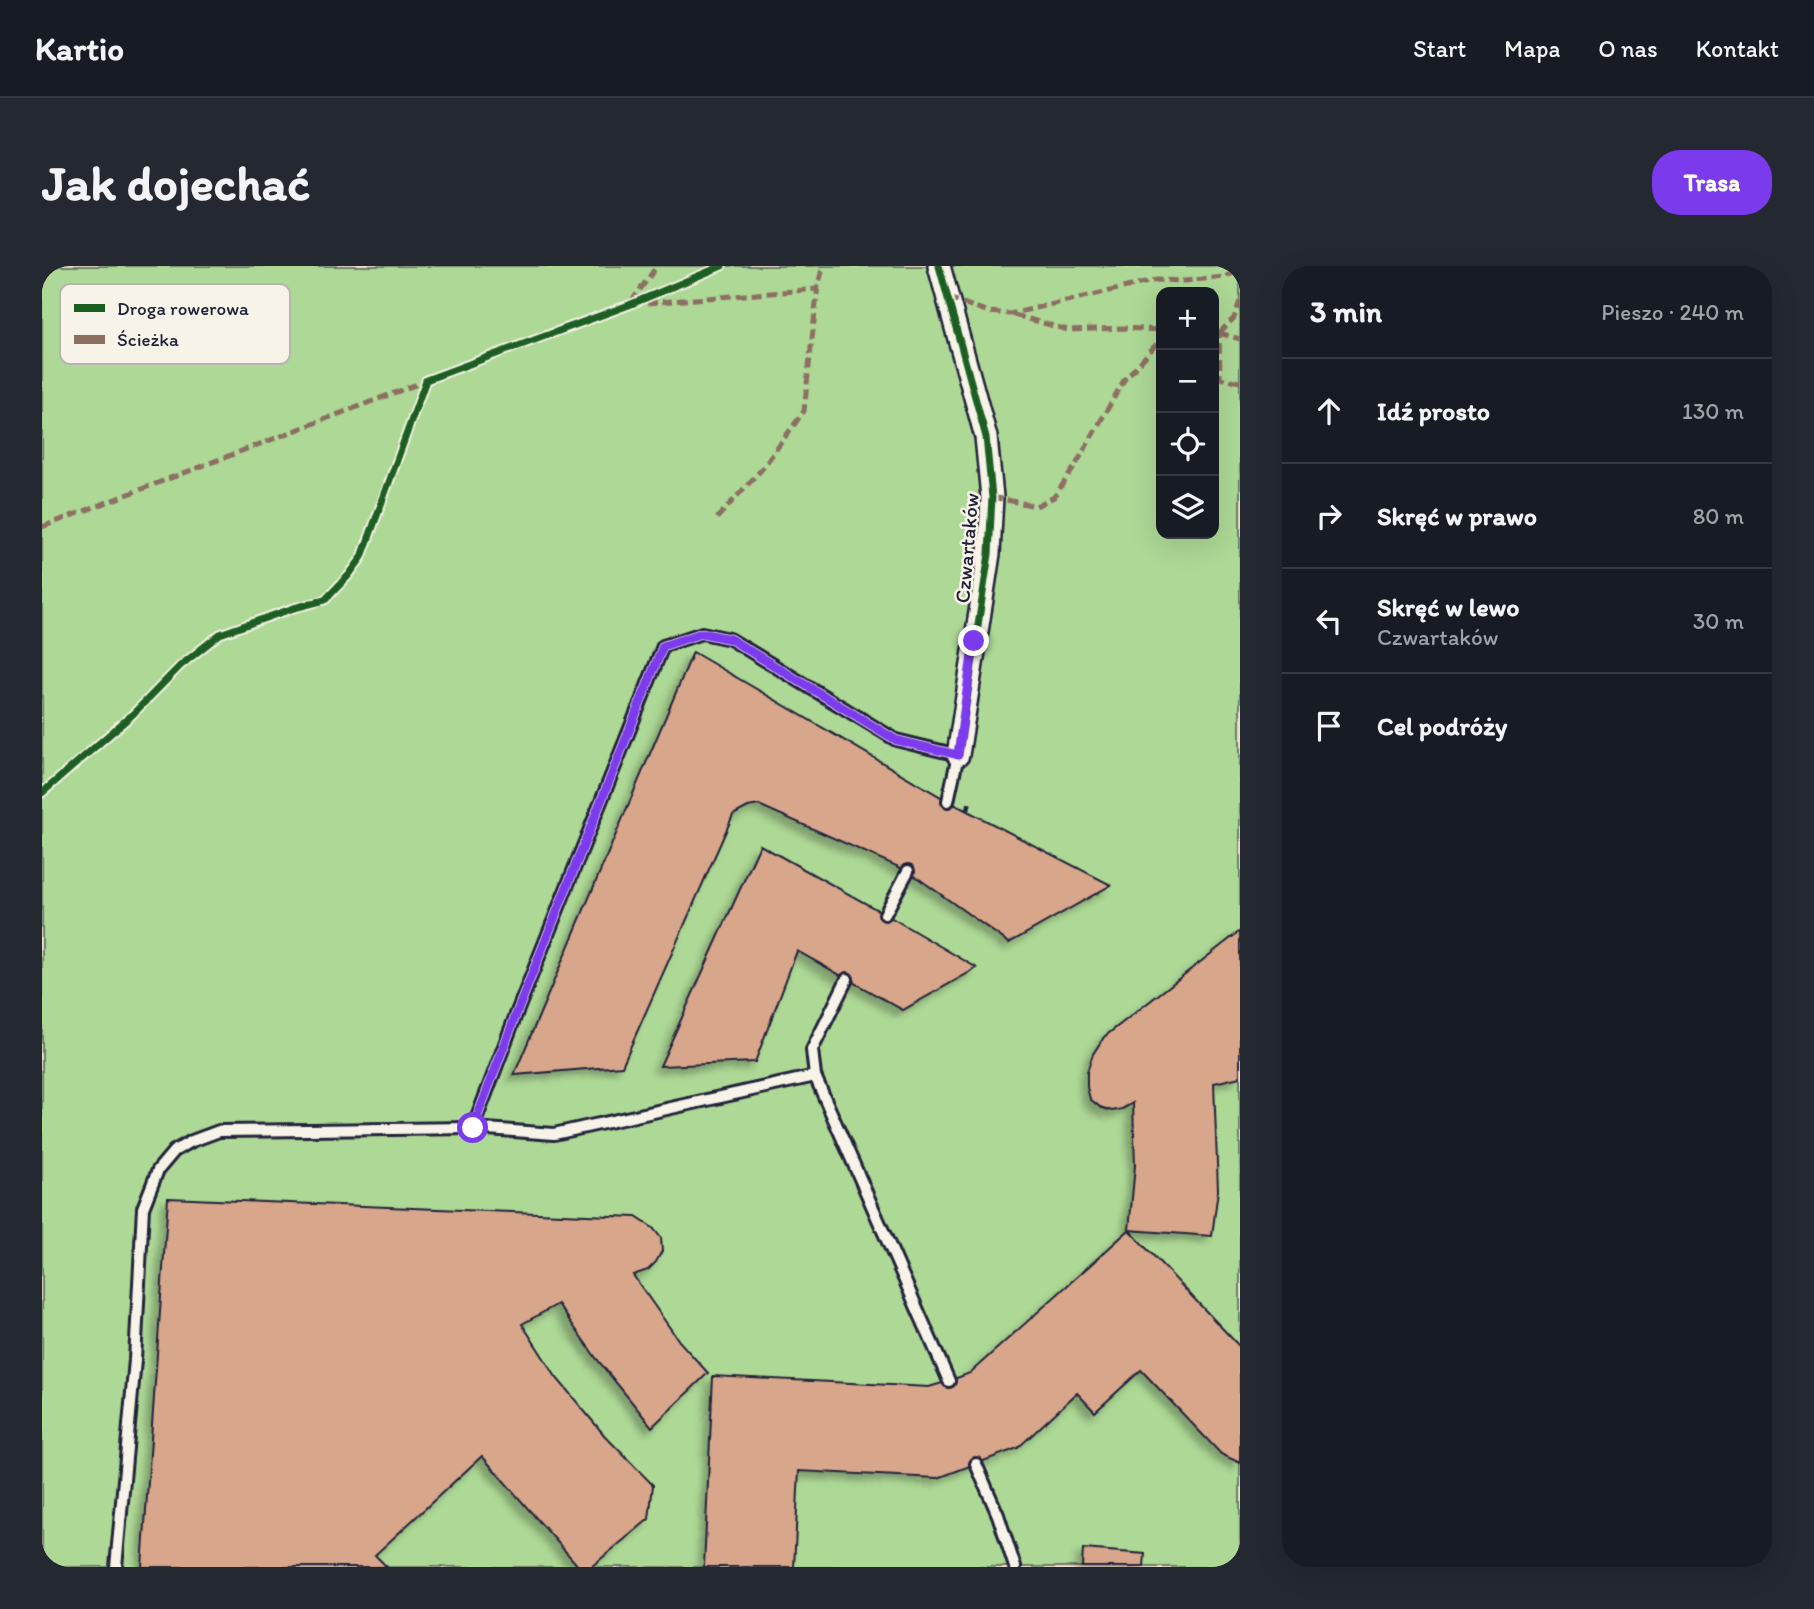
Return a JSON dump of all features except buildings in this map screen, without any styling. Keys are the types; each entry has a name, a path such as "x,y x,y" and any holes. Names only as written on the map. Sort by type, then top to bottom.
{"street":[{"name":"Czwartaków","path":"939,266 986,437 992,497 989,554 958,755"}],"lane":[{"path":"473,1128 663,646 702,633 730,639 896,740 958,755 948,801"},
{"path":"885,914 908,871"},
{"path":"847,979 812,1050 815,1076 948,1381"},
{"path":"116,1567 135,1360 143,1208 158,1170 174,1151 219,1131 473,1128 554,1135 815,1076"},
{"path":"976,1464 998,1515 1015,1567"}],"path":[{"path":"968,810 970,796"}],"green space":[{"path":"42,266 1240,266 1240,1567 42,1567"}],"marked path":[{"path":"631,302 657,266"},
{"path":"717,518 762,469 804,411 818,285 824,266"},
{"path":"948,298 989,312 1010,314 1157,280 1185,281 1223,277 1240,271"},
{"path":"647,303 818,289"},
{"path":"1219,333 1234,318 1240,301"},
{"path":"1014,315 1068,330 1156,330"},
{"path":"1219,333 1220,378 1240,382"},
{"path":"1219,333 1240,339"},
{"path":"992,497 1036,506 1054,497 1074,468 1124,380 1156,345"},
{"path":"42,527 428,380"}],"cycle path":[{"path":"42,793 133,714 180,666 220,634 325,600 349,575 362,557 426,380 629,305 722,266"},
{"path":"939,266 986,437 992,497 989,554 958,755"}],"route":[{"path":"473,1128 663,646 702,633 730,639 896,740 958,755 974,641"}]}
